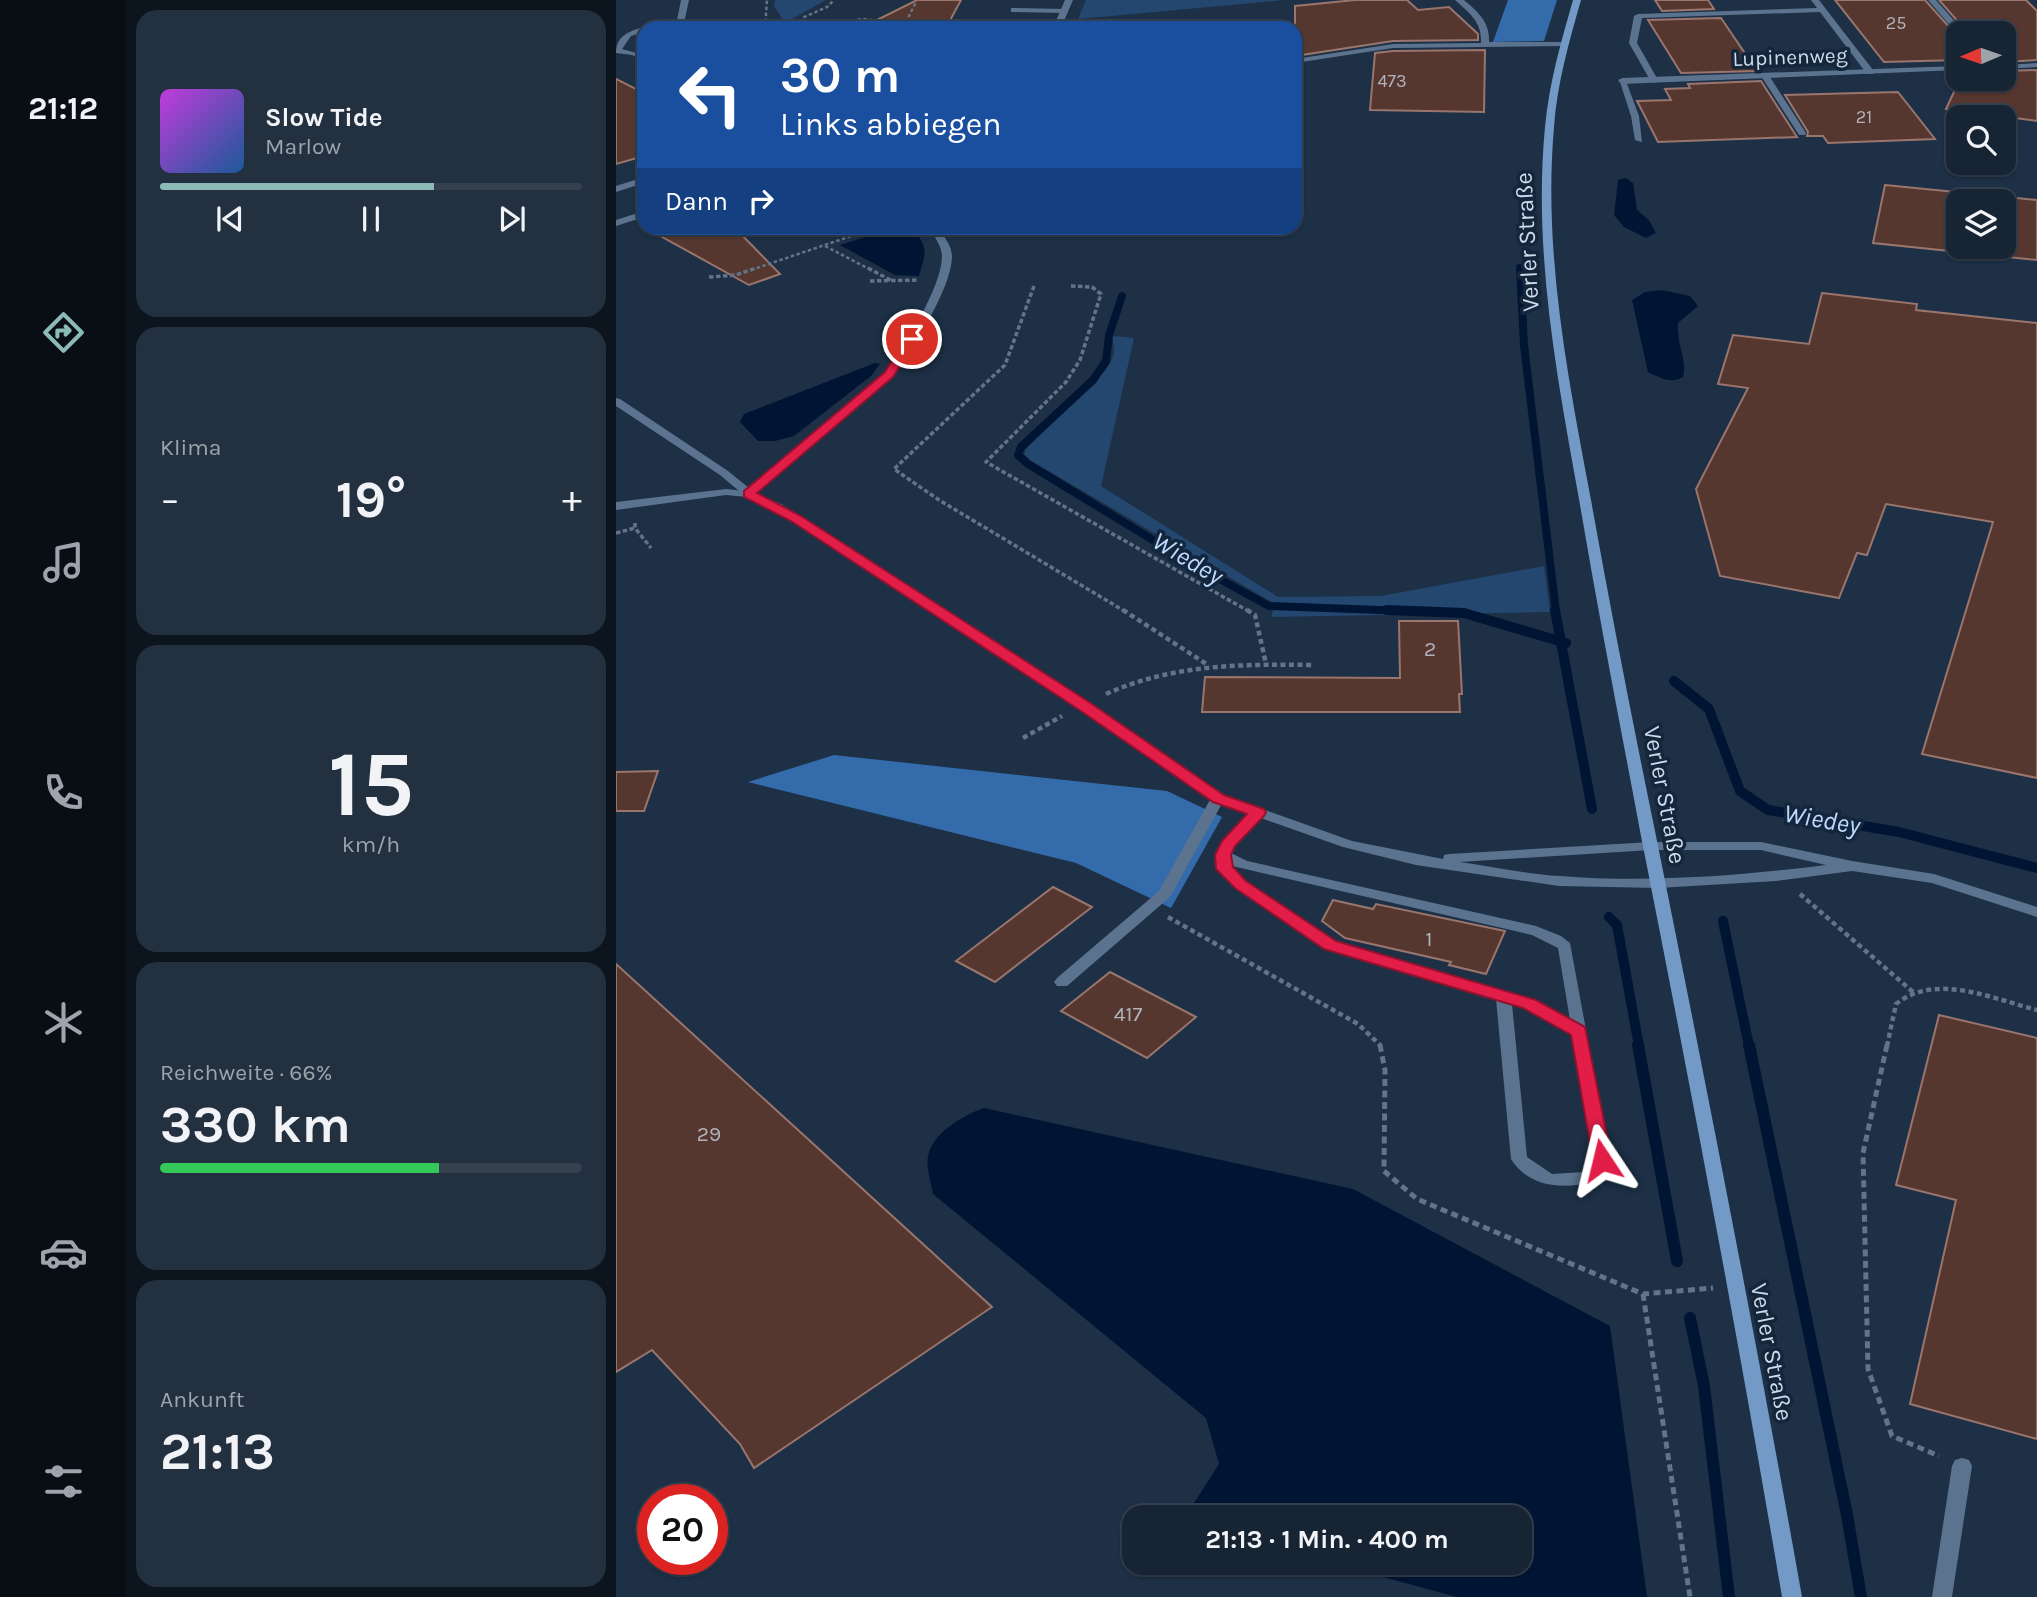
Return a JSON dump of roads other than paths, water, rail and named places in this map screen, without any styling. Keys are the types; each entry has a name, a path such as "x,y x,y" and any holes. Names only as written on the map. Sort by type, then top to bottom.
{"main road":[{"name":"Verler Straße","path":"1577,0 1563,44 1555,85 1546,169 1549,263 1567,401 1610,641 1735,1286 1792,1597"}],"street":[{"path":"681,21 685,0"},
{"path":"1060,21 1069,0"},
{"path":"1459,0 1481,18 1486,33 1485,45"},
{"path":"1815,0 1870,72"},
{"path":"1932,0 1950,21"},
{"path":"1014,10 1064,11"},
{"path":"1654,80 1633,43 1637,16 1822,10"},
{"path":"616,50 622,46 628,34 637,31"},
{"path":"1302,60 1393,46 1563,44"},
{"path":"616,50 637,54"},
{"path":"2016,66 2037,65"},
{"name":"Lupinenweg","path":"1639,140 1635,116 1622,81 1946,69"},
{"path":"1765,76 1802,133"},
{"path":"616,189 637,182"},
{"path":"616,223 637,216"},
{"path":"616,506 702,494 749,494 889,374 901,359 941,278 947,255 939,235"},
{"path":"616,401 724,473 749,494 788,514 1084,706 1218,798 1348,845 1416,860 1559,881 1658,883 1776,876 1852,866"},
{"path":"1062,982 1165,894 1218,798"},
{"path":"1258,812 1227,845 1223,855 1225,869 1241,885 1330,945 1530,1004 1579,1032"},
{"path":"1416,860 1651,846 1761,846 1852,866 1934,879 2037,912"},
{"path":"1223,855 1242,865 1536,931 1556,939 1564,946 1602,1160 1590,1177 1562,1183 1535,1174 1519,1159 1503,996"},
{"path":"1942,1597 1962,1466"}],"waterway":[{"path":"1520,268 1524,345 1556,612"},
{"name":"Wiedey","path":"1122,296 1109,335 1106,361 1093,380 1021,447 1018,455 1028,464 1194,565 1269,606 1436,612"},
{"name":"Wiedey","path":"1387,610 1464,613 1561,641"},
{"path":"1555,610 1561,641"},
{"name":"Wiedey","path":"1561,641 1566,643"},
{"path":"1561,641 1592,809"},
{"name":"Wiedey","path":"1674,681 1709,709 1740,791 1768,810 1899,832 2037,868"},
{"path":"1609,917 1617,925 1639,1046"},
{"path":"1723,921 1749,1046"},
{"path":"1638,1045 1677,1261"},
{"path":"1749,1045 1847,1515 1861,1597"},
{"path":"1690,1318 1704,1386 1729,1597"}]}
